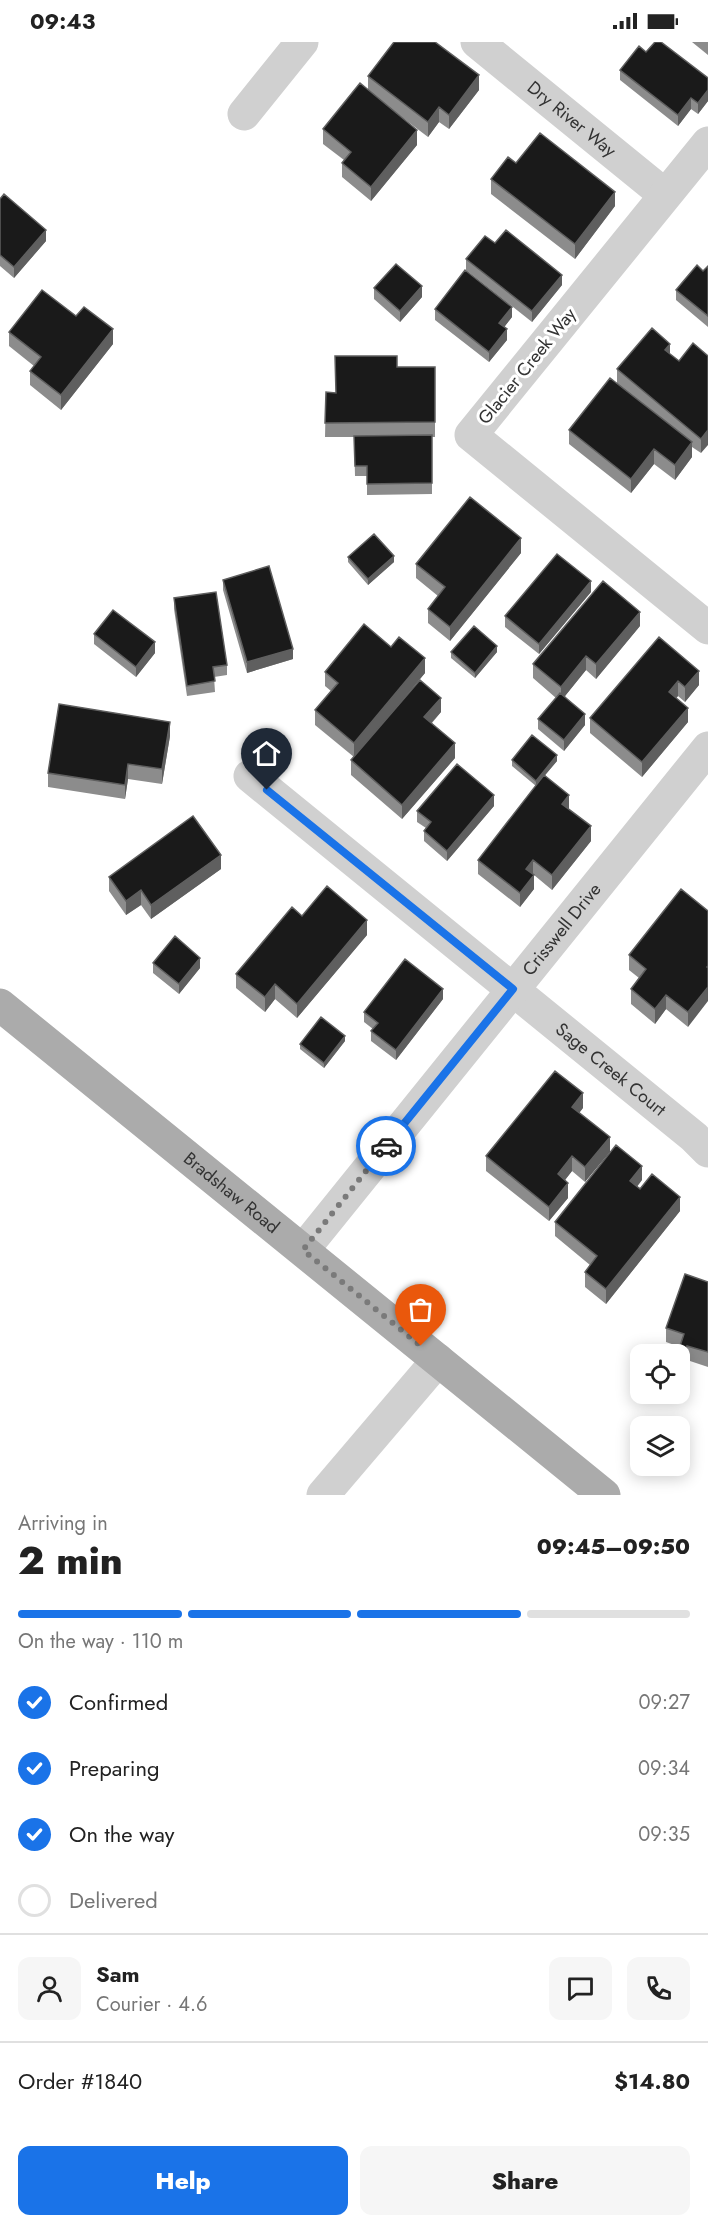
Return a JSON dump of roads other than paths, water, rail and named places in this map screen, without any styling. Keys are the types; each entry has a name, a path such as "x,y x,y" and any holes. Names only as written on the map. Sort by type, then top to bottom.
{"main road":[{"name":"Bradshaw Road","path":"0,1005 604,1495"}],"street":[{"path":"244,114 302,42"},
{"name":"Dry River Way","path":"477,42 666,195"},
{"name":"Glacier Creek Way","path":"708,143 471,435 708,628"},
{"name":"Crisswell Drive","path":"303,1250 708,748"},
{"name":"Sage Creek Court","path":"250,776 685,1129 708,1151"},
{"path":"323,1495 438,1360"}]}
